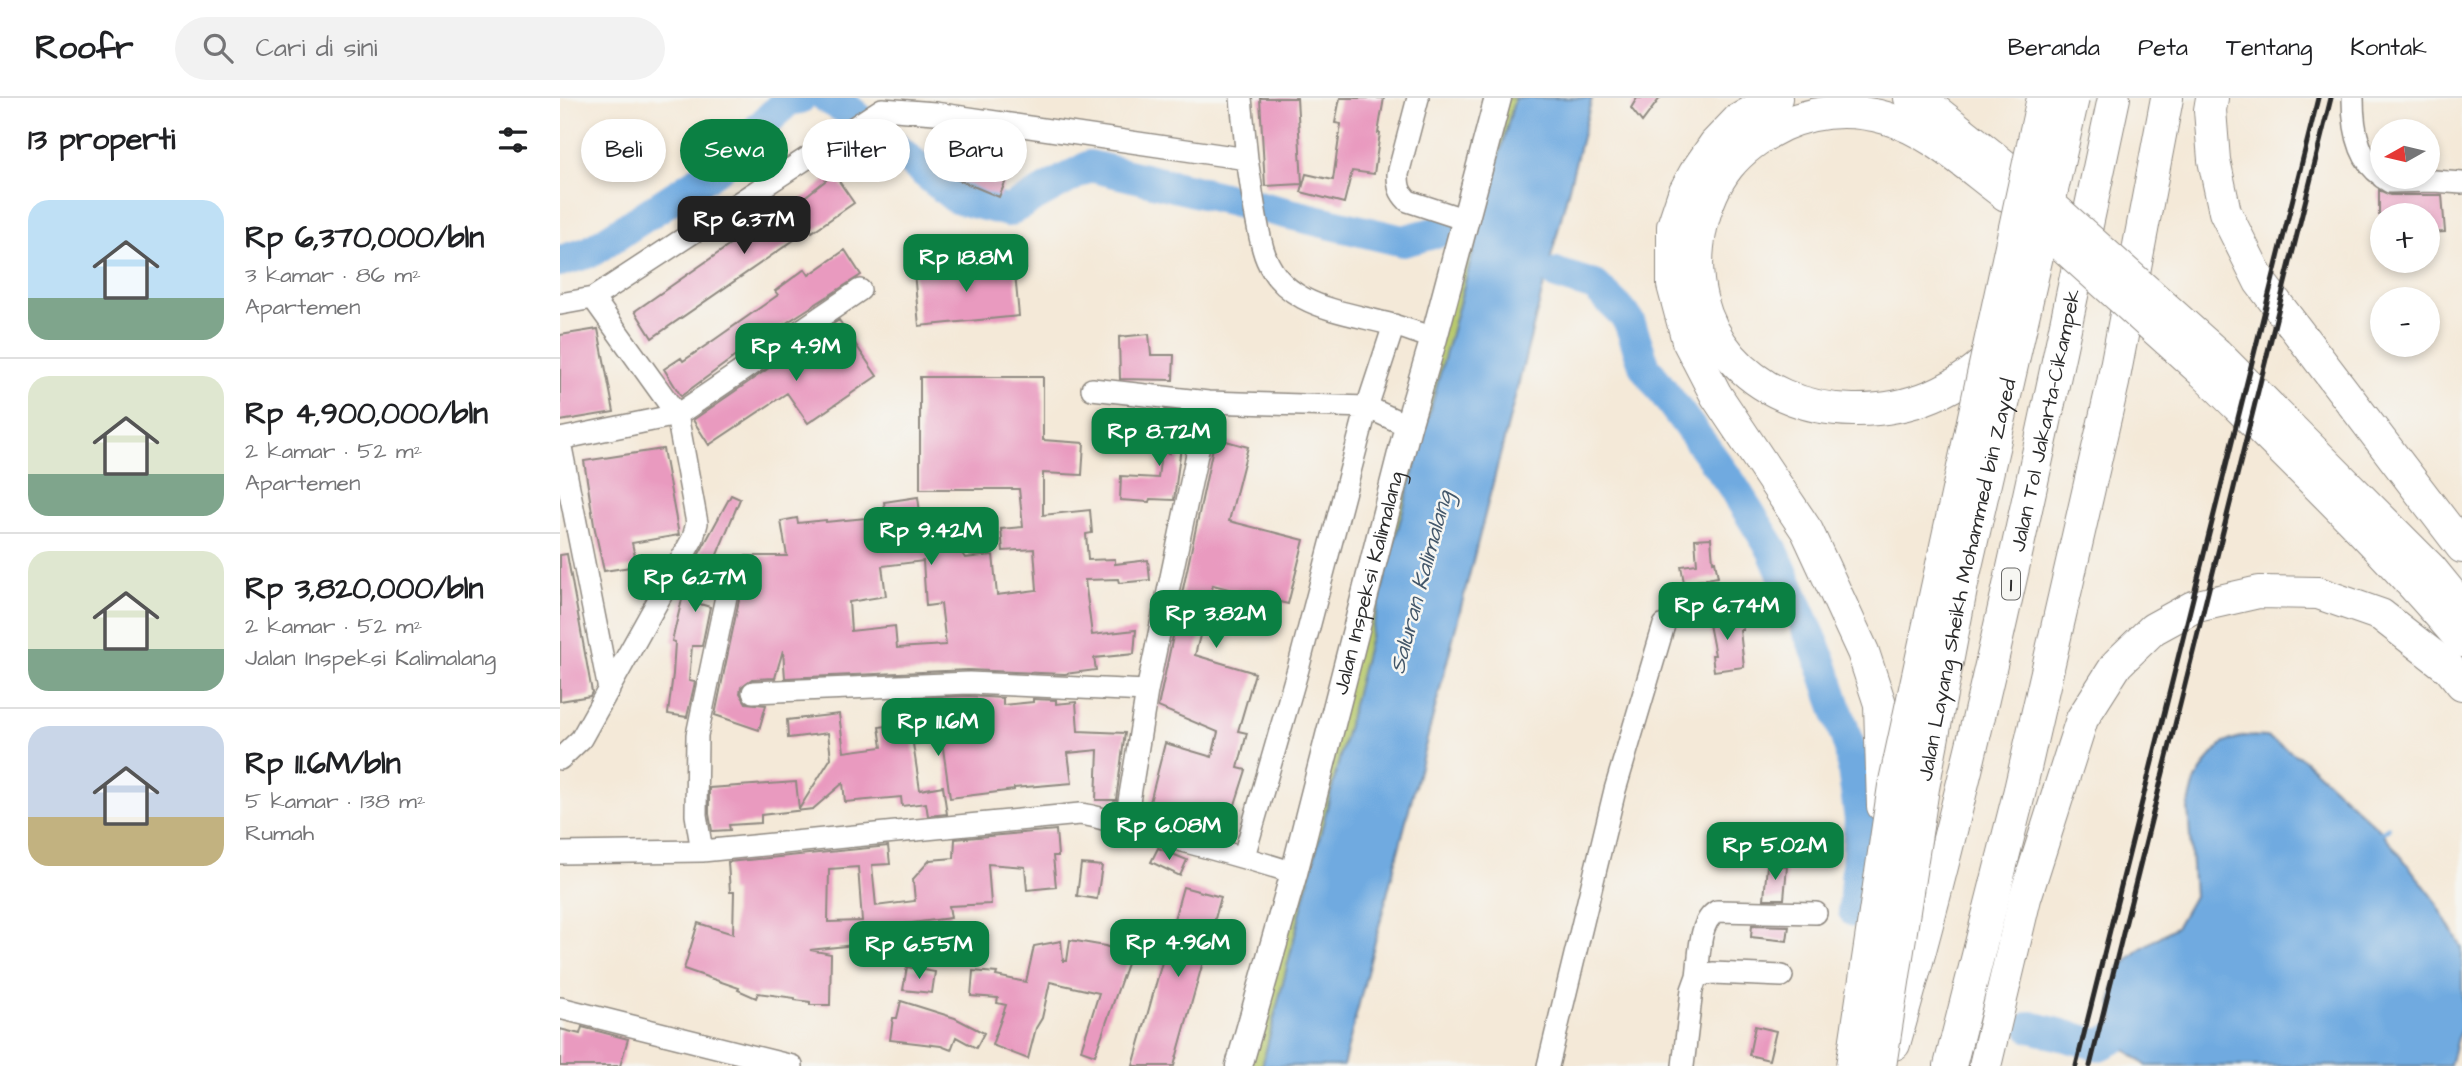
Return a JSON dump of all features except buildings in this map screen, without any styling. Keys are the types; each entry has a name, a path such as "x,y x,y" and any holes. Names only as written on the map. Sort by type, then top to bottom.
{"highway":[{"path":"1776,98 1738,120 1715,144 1695,173 1684,193 1674,226 1672,285 1688,341 1716,395 1807,531 1863,652 1880,704 1884,782 1881,846 1868,943 1840,1066"},
{"path":"1910,98 1937,112 2013,187 2210,363 2431,569 2462,607"},
{"name":"Jalan Layang Sheikh Mohammed bin Zayed","path":"1852,1066 1894,786 2043,98"},
{"name":"Jalan Layang Sheikh Mohammed bin Zayed","path":"1880,1066 1923,788 1962,584 2073,98"},
{"path":"2013,187 1921,132 1888,118 1859,112 1824,111 1791,122 1757,138 1730,162 1706,206 1697,244 1696,281 1713,333 1731,359 1758,382 1789,400 1830,410 1866,410 1901,406 1935,397 1980,368 2016,326 2031,296 2085,98"},
{"name":"Jalan Tol Jakarta–Cikampek","path":"1888,1066 1938,887 2003,619 2114,98"},
{"path":"1950,1066 2020,790 2110,397 2167,98"},
{"path":"2212,98 2214,160 2225,212 2260,282 2462,547"},
{"path":"2210,363 2302,470 2436,610 2462,642"},
{"path":"1985,1066 2025,898 2082,719 2117,664 2153,629 2193,607 2259,592 2318,593 2381,615 2449,668 2462,684"}],"main road":[{"name":"Jalan Inspeksi Kalimalang","path":"1239,1066 1294,873 1408,426 1497,98"}],"street":[{"path":"1241,98 1247,159 1263,251 1276,278 1298,297 1337,312 1394,325 1434,338"},
{"path":"1418,98 1398,174 1398,186 1408,201 1466,219"},
{"path":"2353,98 2361,152 2370,167"},
{"path":"560,304 593,298 845,133 875,107 936,106 1247,159"},
{"path":"2440,181 2462,183"},
{"path":"609,690 560,441 677,415 860,290"},
{"path":"560,759 581,740 694,538 698,523 677,415 593,298"},
{"path":"1244,856 1298,669 1367,407 1394,325"},
{"path":"1092,389 1208,402 1367,407 1408,426"},
{"path":"1125,826 1147,691 1208,402"},
{"path":"702,851 695,815 697,735 727,592"},
{"path":"1548,1066 1615,790 1664,625"},
{"path":"753,692 969,683 1147,691"},
{"path":"560,853 702,851 1056,815 1092,815 1244,856 1294,873"},
{"path":"1683,1066 1692,990 1697,976 1705,923 1717,911 1816,913"},
{"path":"1697,976 1713,973 1782,976"},
{"path":"560,1008 792,1066"}],"green space":[{"path":"1498,98 1515,98 1263,1066 1239,1066"}],"water":[{"name":"Saluran Kalimalang","path":"1515,98 1592,98 1343,1066 1262,1066 1391,554"},
{"path":"2244,736 2267,737 2303,759 2382,832 2433,897 2462,948 2462,1028 2450,1066 2147,1066 2117,1043 2111,1000 2119,968 2140,949 2177,926 2194,896 2188,808 2195,781 2211,756 2225,742"}],"waterway":[{"path":"560,261 590,252 720,167 788,100 800,98"},
{"path":"827,98 850,111 956,198 1008,211 1090,166 1403,241 1441,231"},
{"path":"1557,274 1595,286 1624,314 1645,367 1730,482 1772,549 1819,656 1850,749 1860,819 1854,911"},
{"path":"2382,832 2388,828"},
{"path":"2031,1027 2100,1045 2116,1037"}],"railway":[{"path":"2076,1066 2318,98"},
{"path":"2090,1066 2331,98"}]}
